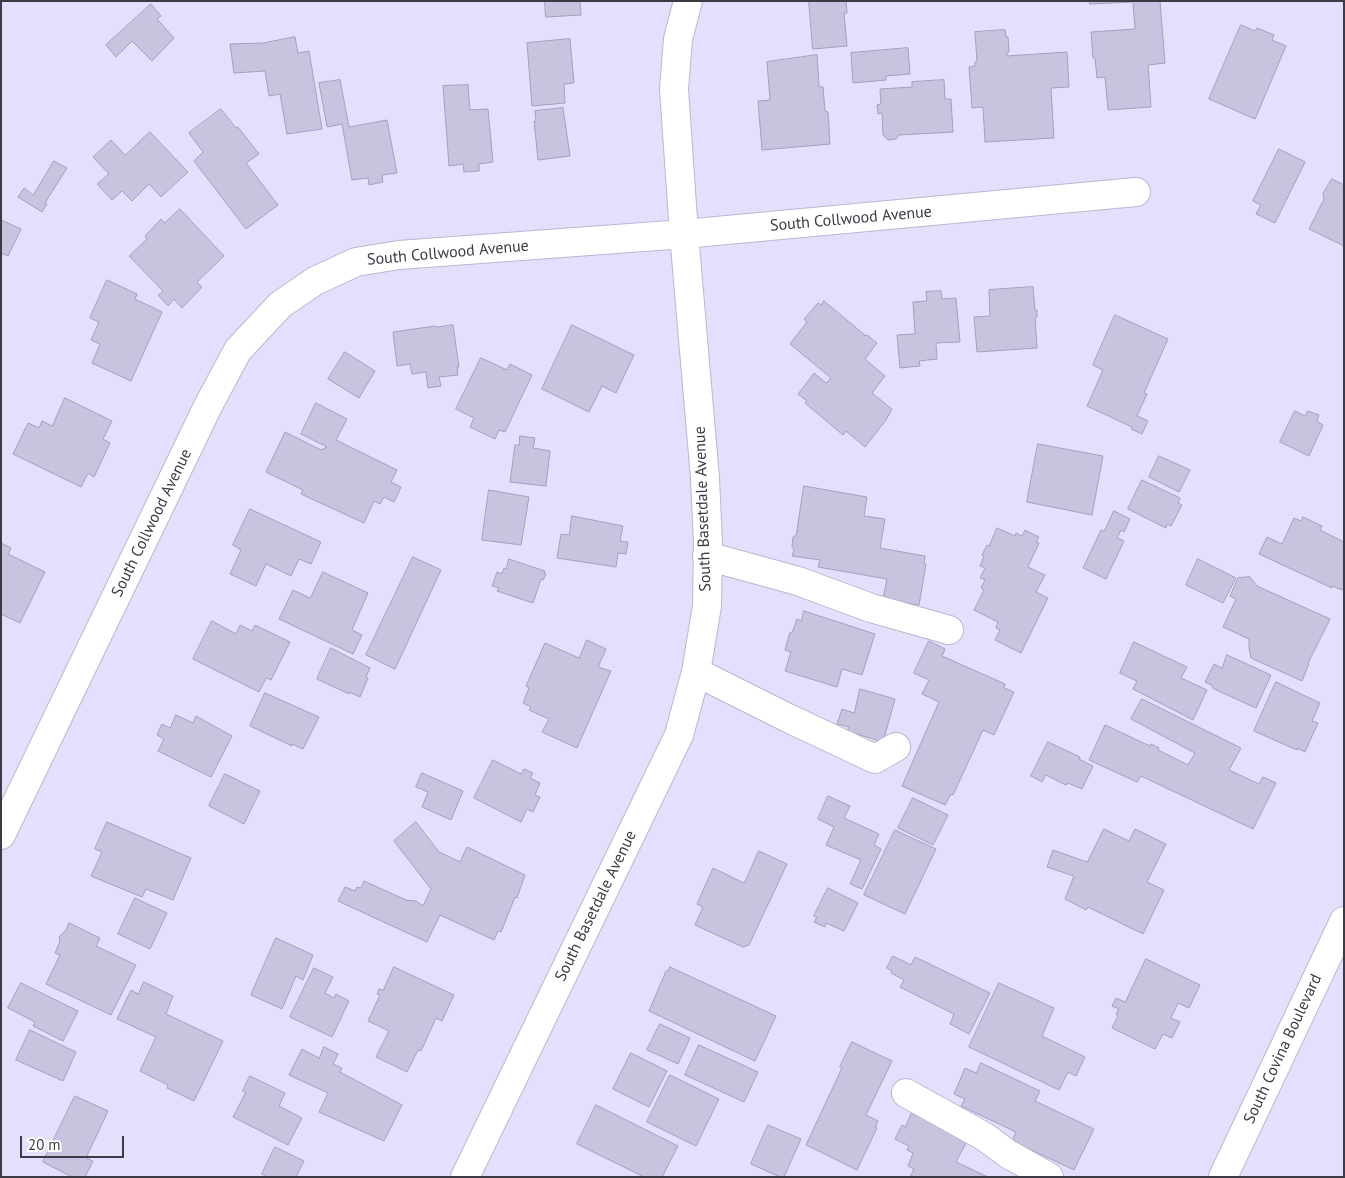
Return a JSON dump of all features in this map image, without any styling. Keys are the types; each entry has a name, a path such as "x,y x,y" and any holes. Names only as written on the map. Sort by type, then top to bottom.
{"street":[{"name":"South Basetdale Avenue","path":"465,1177 678,735 696,672 706,606 705,478 684,234 674,89 678,38 688,1"},
{"name":"South Collwood Avenue","path":"1,835 238,350 280,305 315,281 356,262 399,255 684,234 1136,192"},
{"path":"707,556 798,581 871,608 949,630"},
{"path":"696,672 875,759 896,746"},
{"name":"South Covina Boulevard","path":"1222,1177 1344,921"},
{"path":"906,1093 985,1137 1008,1154 1048,1177"}],"building":[{"path":"545,1 580,1 581,15 546,17"},
{"path":"809,1 846,1 847,13 844,13 847,46 813,49"},
{"path":"1090,1 1160,1 1165,63 1148,65 1151,107 1108,110 1105,77 1097,78 1091,32 1135,29 1133,2 1090,4"},
{"path":"151,4 161,16 157,19 174,38 152,61 132,41 116,57 106,45"},
{"path":"1241,25 1255,31 1257,28 1274,35 1272,40 1286,46 1255,119 1209,99"},
{"path":"1005,30 1006,37 1008,37 1009,52 1007,52 1007,56 1067,52 1069,87 1051,88 1054,138 985,142 983,107 972,108 969,67 975,66 975,62 977,62 975,32"},
{"path":"295,37 298,53 309,51 322,129 287,134 280,94 269,96 265,71 234,73 230,44 263,43"},
{"path":"570,39 574,83 564,84 565,103 532,106 527,43"},
{"path":"908,48 910,74 886,76 886,80 853,83 851,53"},
{"path":"817,55 819,87 823,87 825,111 828,112 830,144 762,150 758,101 770,100 767,62"},
{"path":"340,80 349,127 387,120 397,173 382,175 383,182 369,185 368,178 352,180 342,124 327,127 319,83"},
{"path":"944,80 945,99 951,99 953,132 899,135 896,139 888,140 883,135 882,113 878,114 877,105 881,104 880,89 912,87 912,82"},
{"path":"468,85 470,110 488,109 493,162 479,164 479,171 464,172 463,164 449,166 443,86"},
{"path":"563,108 570,156 538,160 534,121 536,122 535,111"},
{"path":"221,109 259,154 246,163 278,205 246,229 194,161 203,152 189,133"},
{"path":"150,132 188,172 161,197 149,184 132,201 122,191 112,200 97,184 109,174 93,157 111,140 125,155"},
{"path":"1279,149 1305,162 1275,223 1256,214 1261,205 1253,201"},
{"path":"54,161 67,168 45,203 47,204 42,212 18,197 24,188 33,195"},
{"path":"1332,179 1344,185 1344,246 1309,229 1324,199 1323,194"},
{"path":"180,209 224,256 197,282 202,287 182,308 174,299 168,306 158,295 163,291 129,256 147,239 145,236 161,219 164,223"},
{"path":"1,220 21,229 8,256 1,253"},
{"path":"107,280 137,294 135,299 162,312 131,381 92,363 100,344 91,340 99,322 90,318"},
{"path":"1033,287 1035,310 1037,310 1037,317 1035,318 1037,348 977,352 974,317 990,316 989,290"},
{"path":"941,291 942,299 956,298 960,342 936,343 937,359 919,361 920,366 900,368 897,335 915,334 913,302 927,301 926,292"},
{"path":"824,301 877,343 865,359 885,376 872,393 892,409 865,447 846,431 843,435 805,403 807,401 798,394 814,373 826,383 831,378 790,344 807,322 804,319 818,303 821,305"},
{"path":"1115,315 1168,339 1144,393 1147,394 1137,416 1148,421 1142,434 1131,429 1132,427 1087,406 1103,370 1093,365"},
{"path":"453,325 459,367 457,367 458,375 439,377 441,386 428,388 426,372 412,374 410,364 397,366 393,332"},
{"path":"572,325 634,355 616,393 602,386 589,412 542,389"},
{"path":"345,352 375,371 359,398 328,379"},
{"path":"481,358 507,370 510,364 532,375 505,432 499,430 495,439 470,427 474,418 456,409"},
{"path":"65,398 112,421 103,439 110,443 94,477 88,473 81,487 13,454 28,423 39,428 42,421 52,426"},
{"path":"316,403 347,419 336,440 397,470 391,482 401,487 394,502 384,497 380,504 374,501 364,523 301,494 303,490 266,472 285,432 321,450 327,447 301,434"},
{"path":"1295,411 1305,416 1308,411 1319,415 1317,421 1323,425 1309,456 1280,442"},
{"path":"520,436 535,438 533,448 550,451 546,486 510,482 515,445 519,445"},
{"path":"1038,444 1103,456 1092,515 1027,502"},
{"path":"1159,456 1190,470 1179,492 1149,477"},
{"path":"1142,480 1180,498 1178,503 1182,505 1171,526 1167,524 1166,528 1128,509"},
{"path":"804,486 867,497 864,516 885,519 880,548 925,556 924,564 926,564 919,605 883,599 887,579 818,567 820,560 792,556 794,550 792,546 793,537 796,535"},
{"path":"489,490 529,497 521,545 482,540"},
{"path":"250,509 321,542 311,564 299,559 291,576 266,564 256,586 230,574 241,550 233,545"},
{"path":"1114,511 1130,519 1124,532 1121,530 1117,538 1124,541 1106,579 1083,568 1101,530 1104,531"},
{"path":"572,516 623,526 620,541 628,542 626,554 618,553 616,567 557,558 561,534 569,535"},
{"path":"1303,517 1322,526 1320,530 1344,542 1344,587 1342,590 1332,586 1332,588 1259,554 1267,537 1282,544 1294,518 1301,521"},
{"path":"997,528 1015,536 1016,533 1022,536 1025,530 1039,537 1036,542 1039,543 1028,567 1045,575 1036,592 1048,598 1021,653 995,640 1000,630 996,628 998,622 974,610 984,590 981,588 985,580 980,578 985,568 980,566 984,556 982,555 987,545 989,546"},
{"path":"1,543 11,548 8,554 45,572 20,623 1,614"},
{"path":"413,557 441,570 395,669 366,655"},
{"path":"509,559 545,571 544,573 546,574 543,580 541,579 533,603 497,591 499,588 492,586 497,572 502,574 504,568 506,569"},
{"path":"1198,559 1236,578 1223,603 1186,585"},
{"path":"323,572 368,593 352,630 362,635 353,654 279,619 293,590 310,598"},
{"path":"1250,577 1257,586 1330,619 1308,663 1302,681 1251,658 1249,639 1223,627 1236,599 1230,596 1238,578"},
{"path":"804,611 875,634 862,675 842,669 837,687 785,671 791,652 785,650 790,632 792,633 797,619 801,621"},
{"path":"212,621 236,634 240,625 252,631 255,625 290,642 271,680 266,678 259,692 193,659"},
{"path":"587,640 606,649 598,667 611,671 577,748 542,732 549,719 529,710 531,707 523,703 529,688 526,686 545,643 579,658"},
{"path":"929,641 945,649 942,656 1005,684 1004,688 1014,692 994,735 983,730 953,795 951,794 945,805 902,786 939,702 922,694 929,680 914,673"},
{"path":"1134,642 1187,667 1181,678 1207,690 1193,720 1133,689 1137,681 1120,673"},
{"path":"331,648 370,668 360,697 317,679"},
{"path":"1227,655 1271,675 1256,708 1212,688 1213,686 1205,682 1214,664 1222,668"},
{"path":"1276,682 1320,703 1312,721 1318,723 1305,752 1254,731"},
{"path":"860,689 895,699 883,742 847,731 849,727 837,724 842,709 854,713"},
{"path":"265,693 319,717 303,749 292,744 292,746 250,726"},
{"path":"1142,699 1241,748 1229,770 1259,784 1263,777 1276,783 1253,829 1141,776 1137,782 1089,760 1105,725 1150,746 1151,744 1159,748 1158,750 1188,765 1195,753 1131,719"},
{"path":"176,715 193,723 196,716 232,736 211,777 158,751 164,739 157,735 162,724 170,728"},
{"path":"1048,742 1080,757 1079,759 1093,766 1082,789 1068,783 1066,785 1046,775 1042,782 1031,776"},
{"path":"493,760 521,774 524,769 533,773 530,778 540,783 535,795 540,797 533,812 527,809 521,822 474,798"},
{"path":"422,773 463,791 451,820 422,807 428,792 416,787"},
{"path":"225,774 260,791 244,824 209,806"},
{"path":"828,796 850,806 844,818 879,834 874,845 881,849 862,889 850,884 861,860 826,845 834,827 818,819"},
{"path":"913,798 948,815 933,845 898,828"},
{"path":"107,822 191,858 173,900 146,889 142,897 91,876 102,852 95,849"},
{"path":"416,822 439,852 460,862 467,847 525,875 517,898 515,897 501,932 498,931 494,940 440,915 427,942 338,901 345,887 355,891 357,887 361,888 364,881 406,900 416,901 423,906 431,889 394,841"},
{"path":"1104,829 1129,841 1135,829 1166,844 1147,882 1164,890 1143,934 1088,907 1086,910 1065,899 1074,876 1047,867 1053,850 1087,862"},
{"path":"895,830 936,849 905,914 864,895"},
{"path":"759,851 787,864 749,945 743,947 695,925 703,907 697,904 713,868 744,883"},
{"path":"828,888 858,903 844,931 826,923 825,927 814,922 817,917 814,916"},
{"path":"135,898 167,913 150,949 118,934"},
{"path":"69,923 100,938 96,946 136,965 111,1015 46,984 60,955 55,953 60,941 59,937 66,930"},
{"path":"276,938 313,955 303,980 296,976 282,1009 251,995"},
{"path":"893,956 911,965 915,957 990,993 969,1034 950,1024 954,1014 900,987 904,980 891,973 892,971 887,968"},
{"path":"1146,959 1200,985 1189,1008 1178,1003 1171,1018 1180,1022 1172,1038 1163,1034 1155,1049 1112,1028 1119,1009 1112,1006 1116,998 1125,1002"},
{"path":"394,967 454,995 442,1021 436,1018 421,1051 418,1050 407,1072 376,1057 389,1031 368,1021 380,995 377,994 379,989 383,990"},
{"path":"670,967 776,1016 755,1061 649,1011 666,971"},
{"path":"314,968 333,977 325,993 334,998 336,994 349,1001 332,1037 290,1017"},
{"path":"144,982 173,996 166,1014 223,1041 194,1101 167,1088 168,1085 140,1071 156,1037 117,1019 131,990 138,994"},
{"path":"21,983 78,1011 63,1041 33,1026 35,1022 8,1008"},
{"path":"999,983 1054,1008 1042,1036 1085,1057 1076,1076 1068,1072 1059,1090 969,1047"},
{"path":"660,1024 690,1038 678,1064 647,1050"},
{"path":"30,1030 76,1052 63,1081 16,1060"},
{"path":"852,1042 892,1061 866,1115 878,1121 875,1127 877,1128 857,1170 806,1145"},
{"path":"699,1045 758,1072 744,1102 685,1075"},
{"path":"324,1047 338,1054 333,1064 342,1068 340,1072 402,1105 384,1141 319,1112 328,1093 289,1075 302,1049 319,1058"},
{"path":"631,1053 667,1071 649,1107 613,1089"},
{"path":"981,1063 1040,1091 1035,1101 1094,1129 1074,1170 1012,1141 1016,1132 961,1106 965,1099 954,1094 965,1068 976,1073"},
{"path":"670,1075 719,1099 696,1146 647,1122"},
{"path":"250,1076 285,1093 279,1106 302,1118 288,1145 233,1117 246,1092 243,1091"},
{"path":"75,1096 108,1111 86,1158 93,1161 85,1177 72,1177 43,1162"},
{"path":"596,1105 678,1146 662,1177 644,1177 577,1144"},
{"path":"913,1110 968,1139 956,1162 988,1177 910,1177 914,1169 908,1166 913,1153 907,1150 909,1146 895,1139 902,1125 905,1127"},
{"path":"768,1125 801,1139 784,1177 751,1164"},
{"path":"275,1147 304,1161 296,1177 267,1177 262,1174"}]}
